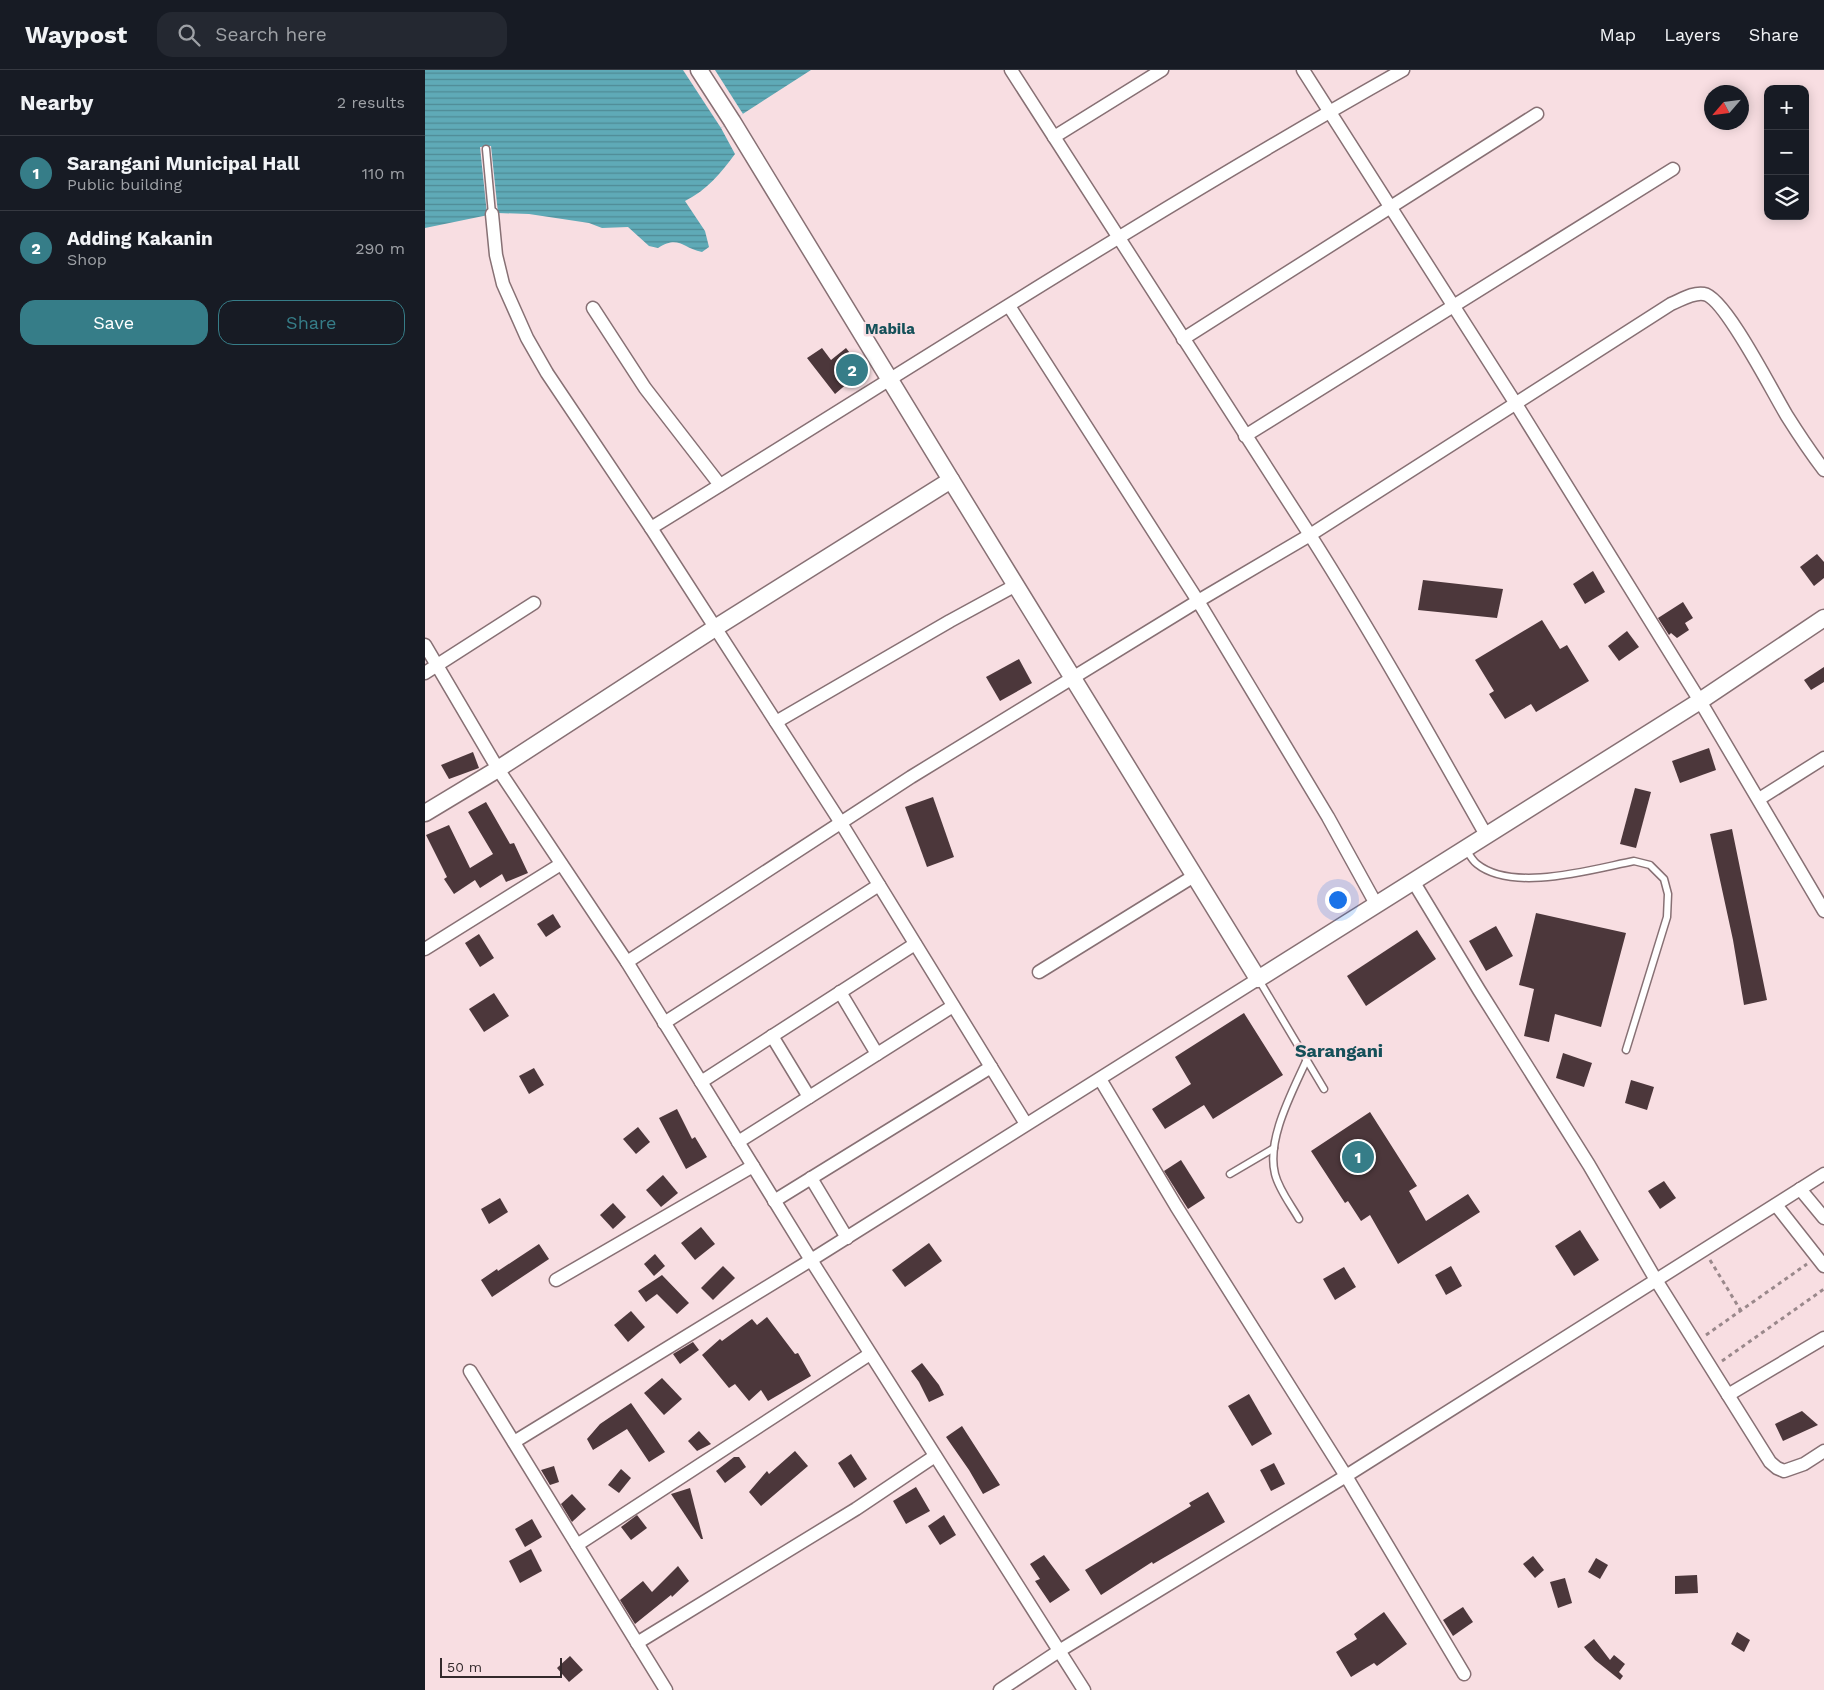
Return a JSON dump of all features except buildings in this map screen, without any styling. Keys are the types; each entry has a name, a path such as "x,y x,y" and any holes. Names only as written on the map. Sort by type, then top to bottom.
{"street":[{"path":"699,70 1258,979"},
{"path":"1011,70 1310,535 1416,712 1486,835"},
{"path":"1054,137 1162,70"},
{"path":"1303,70 1516,404 1700,701 1824,911"},
{"path":"651,528 1118,239 1329,112 1403,70"},
{"path":"1183,339 1537,114"},
{"path":"1245,436 1673,169"},
{"path":"492,214 499,270 508,297 527,338 547,373 651,528 841,823 1026,1124"},
{"path":"627,962 841,823 1198,601 1310,535 1671,304 1693,294 1705,294 1716,301 1743,340 1786,415 1824,470"},
{"path":"1009,306 1198,601 1327,817 1376,904"},
{"path":"593,308 645,388 720,485"},
{"path":"425,813 498,769 715,628 951,480"},
{"path":"776,722 950,620 1016,585"},
{"path":"425,673 535,602"},
{"path":"514,1442 847,1238 1100,1079 1700,701 1824,618"},
{"path":"425,646 498,769 627,962 870,1354 1084,1690"},
{"path":"1759,799 1824,758"},
{"path":"425,949 561,864"},
{"path":"1039,972 1194,876"},
{"path":"1413,881 1589,1165 1656,1280 1770,1462 1784,1471 1792,1469 1824,1451"},
{"path":"664,1023 879,885"},
{"path":"701,1082 915,944"},
{"path":"840,992 877,1054"},
{"path":"738,1142 953,1006"},
{"path":"772,1036 809,1097"},
{"path":"775,1200 991,1067"},
{"path":"1100,1079 1175,1206 1346,1476 1464,1674"},
{"path":"557,1280 753,1166"},
{"path":"1000,1690 1059,1651 1346,1476 1824,1174"},
{"path":"811,1178 847,1238"},
{"path":"1800,1189 1824,1218"},
{"path":"1775,1205 1821,1262"},
{"path":"1728,1395 1824,1338"},
{"path":"577,1545 870,1354"},
{"path":"470,1371 666,1690"},
{"path":"637,1644 856,1509 935,1456"}],"lane":[{"path":"486,149 492,214"},
{"path":"1466,848 1477,864 1501,876 1538,879 1634,861 1650,865 1664,879 1668,894 1667,917 1626,1050"},
{"path":"1258,979 1324,1089"},
{"path":"1299,1219 1277,1182 1274,1172 1274,1148 1284,1111 1307,1060"},
{"path":"1231,1174 1274,1148"}],"path":[{"path":"1704,1249 1741,1311"},
{"path":"1695,1342 1741,1311 1821,1262"},
{"path":"1711,1367 1726,1359 1824,1290"}],"water":[{"path":"425,70 811,70 721,128 735,154 713,180 700,192 685,201 705,231 709,247 702,252 676,242 665,244 658,248 649,246 628,227 602,228 589,223 529,214 498,213 425,228"}],"pier":[{"path":"683,70 715,70 743,114 721,128"},
{"path":"491,146 498,213 487,214 480,147"}],"place":[{"name":"Adding Kakanin","path":"852,370"},
{"name":"Sarangani Municipal Hall","path":"1358,1157"}],"district":[{"name":"Mabila","path":"890,329"},
{"name":"Sarangani","path":"1339,1050"}]}
